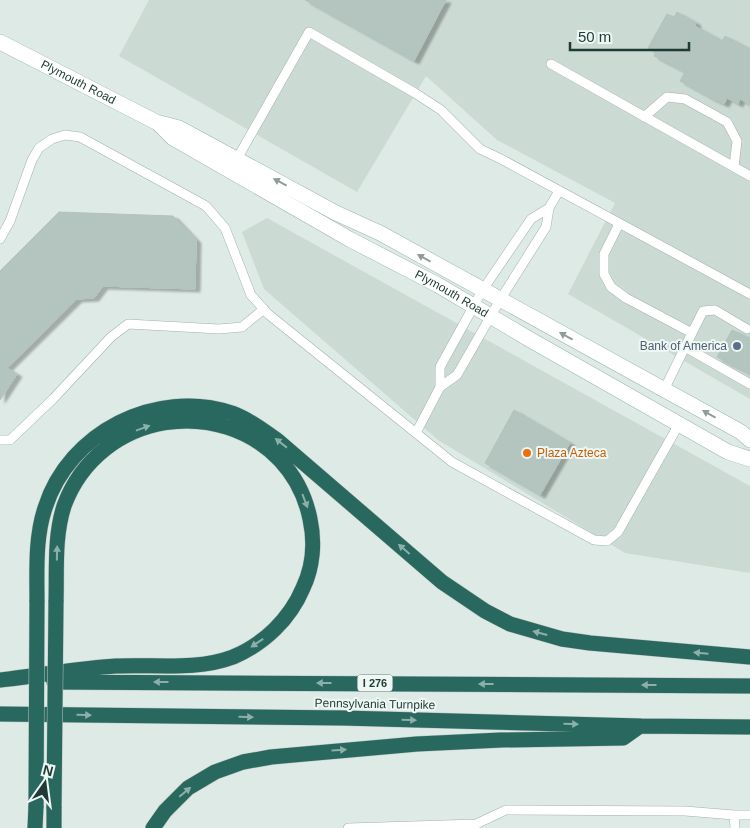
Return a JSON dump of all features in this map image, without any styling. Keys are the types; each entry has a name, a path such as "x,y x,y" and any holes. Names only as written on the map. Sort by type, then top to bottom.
{"highway":[{"path":"35,828 37,602 39,542 44,509 54,485 73,458 90,441 131,416 168,406 194,406 219,409 248,420 278,440 442,582 485,611 510,624 562,639 590,643 750,656"},
{"path":"0,681 115,666 197,664 232,657 247,650 272,632 283,620 300,595 306,581 312,555 313,540 304,497 296,481 274,455 246,434 210,422 191,420 156,424 140,429 125,436 99,454 87,466 69,494 60,523 57,542 56,602 54,807 54,828"},
{"name":"Pennsylvania Turnpike","path":"0,681 750,686"},
{"name":"Pennsylvania Turnpike","path":"0,714 343,718 750,727"},
{"path":"153,828 165,811 188,788 215,772 243,762 279,756 417,744 501,740 623,738 640,726"}],"main road":[{"name":"Plymouth Road","path":"0,42 156,122 179,128 336,213 380,233 482,291 741,432 750,440"},
{"name":"Plymouth Road","path":"156,122 173,138 350,240 438,285 728,452 750,459"}],"lane":[{"path":"237,159 309,32 441,110 480,149 750,294"},
{"path":"552,64 750,176"},
{"path":"644,117 667,97 685,99 727,122 737,141 734,168"},
{"path":"0,239 10,221 32,160 39,148 52,139 65,135 80,137 206,206 225,228 251,295 264,309 452,462 594,540 608,541 618,532 680,424"},
{"path":"416,433 440,387 457,375 500,300 546,227 549,208 559,191"},
{"path":"440,387 440,367 482,291 531,219 549,208"},
{"path":"619,224 604,254 604,274 611,287 626,298 692,333"},
{"path":"0,440 10,440 53,399 111,337 128,324 219,329 242,327 264,309"},
{"path":"664,390 703,312 715,310 747,329"},
{"path":"685,347 750,384"},
{"path":"348,828 476,826 506,810 685,811 750,815"},
{"path":"734,815 735,828"}],"shaded area":[{"path":"149,0 750,0 750,399 568,294 615,203 497,140 426,76 357,192 119,56"},
{"path":"267,218 750,486 750,573 625,553 438,440 264,289 242,232"}],"building":[{"path":"305,0 446,0 414,61"},
{"path":"677,12 696,23 695,26 722,41 725,36 750,49 750,105 740,99 738,104 727,98 724,104 711,98 680,81 685,72 654,56 656,52 648,48 667,14 674,17"},
{"path":"59,212 173,216 196,240 195,289 103,286 94,298 77,299 7,368 17,374 0,400 0,271"},
{"name":"Bank of America","path":"732,330 750,338 750,374 717,357"},
{"name":"Plaza Azteca","path":"514,410 570,443 540,495 485,463"}],"place":[{"name":"Bank of America","path":"737,346"},
{"name":"Plaza Azteca","path":"527,453"}]}
